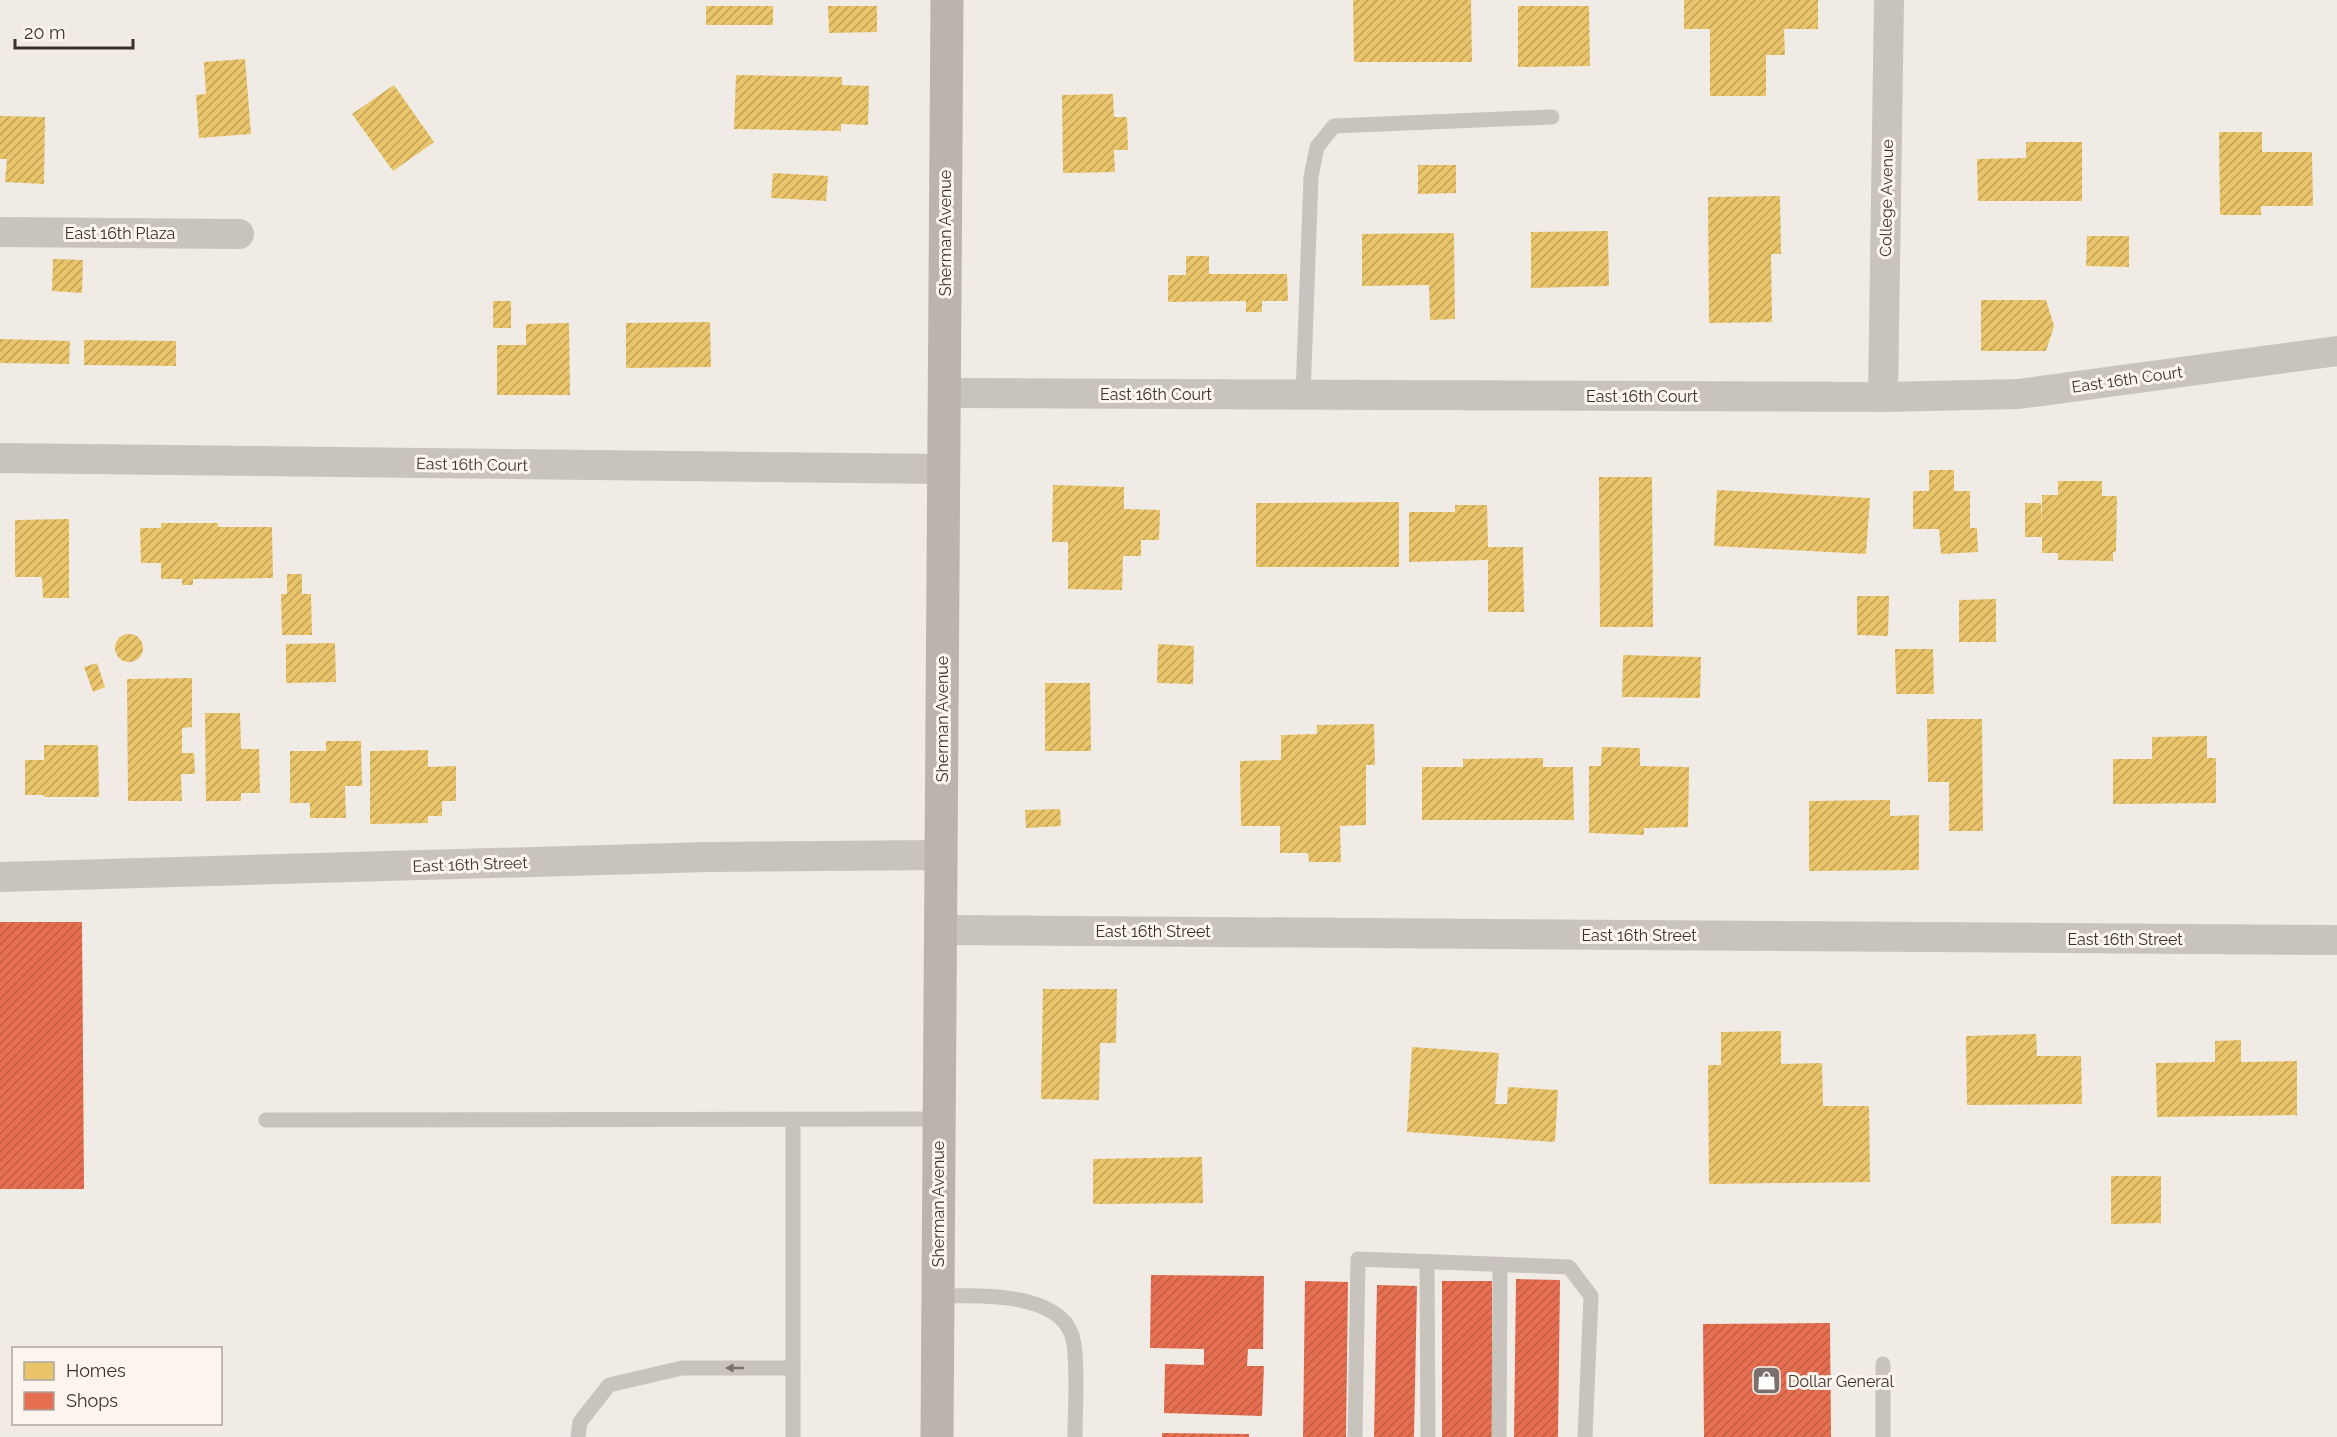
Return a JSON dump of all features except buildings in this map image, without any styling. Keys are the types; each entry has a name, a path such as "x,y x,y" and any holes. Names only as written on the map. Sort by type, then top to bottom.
{"street":[{"name":"Sherman Avenue","path":"937,1437 947,0"},
{"name":"College Avenue","path":"1883,397 1889,0"},
{"name":"East 16th Plaza","path":"0,232 239,234"},
{"name":"East 16th Court","path":"944,393 1883,397 2019,394 2337,351"},
{"name":"East 16th Court","path":"0,458 944,469"},
{"name":"East 16th Street","path":"0,877 708,857 941,855"},
{"name":"East 16th Street","path":"940,930 2337,940"}],"lane":[{"path":"1304,395 1311,177 1317,147 1334,126 1552,117"},
{"path":"266,1120 938,1119"},
{"path":"793,1120 793,1437"},
{"path":"1355,1437 1358,1259 1569,1267 1591,1296 1585,1437"},
{"path":"1427,1261 1428,1437"},
{"path":"1499,1437 1500,1264"},
{"path":"938,1296 990,1296 1013,1299 1037,1305 1062,1318 1074,1342 1076,1437"},
{"path":"1883,1364 1883,1437"},
{"path":"578,1437 580,1422 609,1385 682,1368 793,1368"}],"place":[{"name":"Dollar General","path":"1767,1381"}]}
